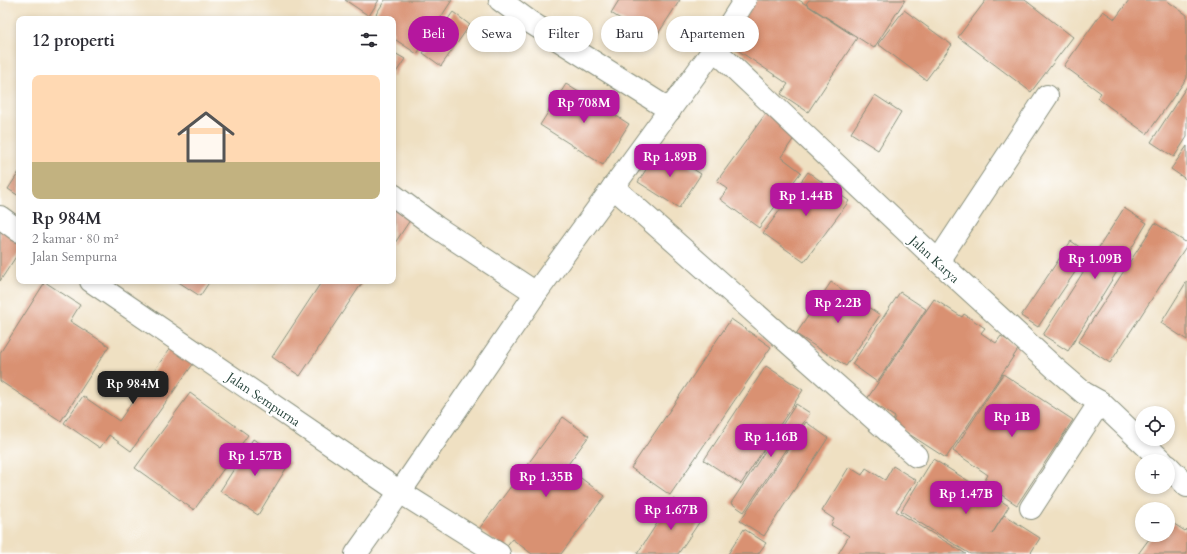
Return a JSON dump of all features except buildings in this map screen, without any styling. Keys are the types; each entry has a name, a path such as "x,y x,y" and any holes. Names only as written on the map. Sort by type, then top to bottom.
{"street":[{"path":"500,0 530,22 670,110"},
{"path":"735,16 745,0"},
{"path":"356,554 536,293 712,52"},
{"name":"Jalan Karya","path":"717,52 938,261 1056,369 1084,393 1100,402 1155,454"},
{"path":"938,261 1047,96"},
{"path":"613,186 916,456"},
{"path":"396,197 436,228 536,293"},
{"path":"0,218 16,229"},
{"name":"Jalan Sempurna","path":"95,284 400,492 499,554"},
{"path":"1031,508 1100,402"},
{"path":"1175,473 1187,486"}]}
